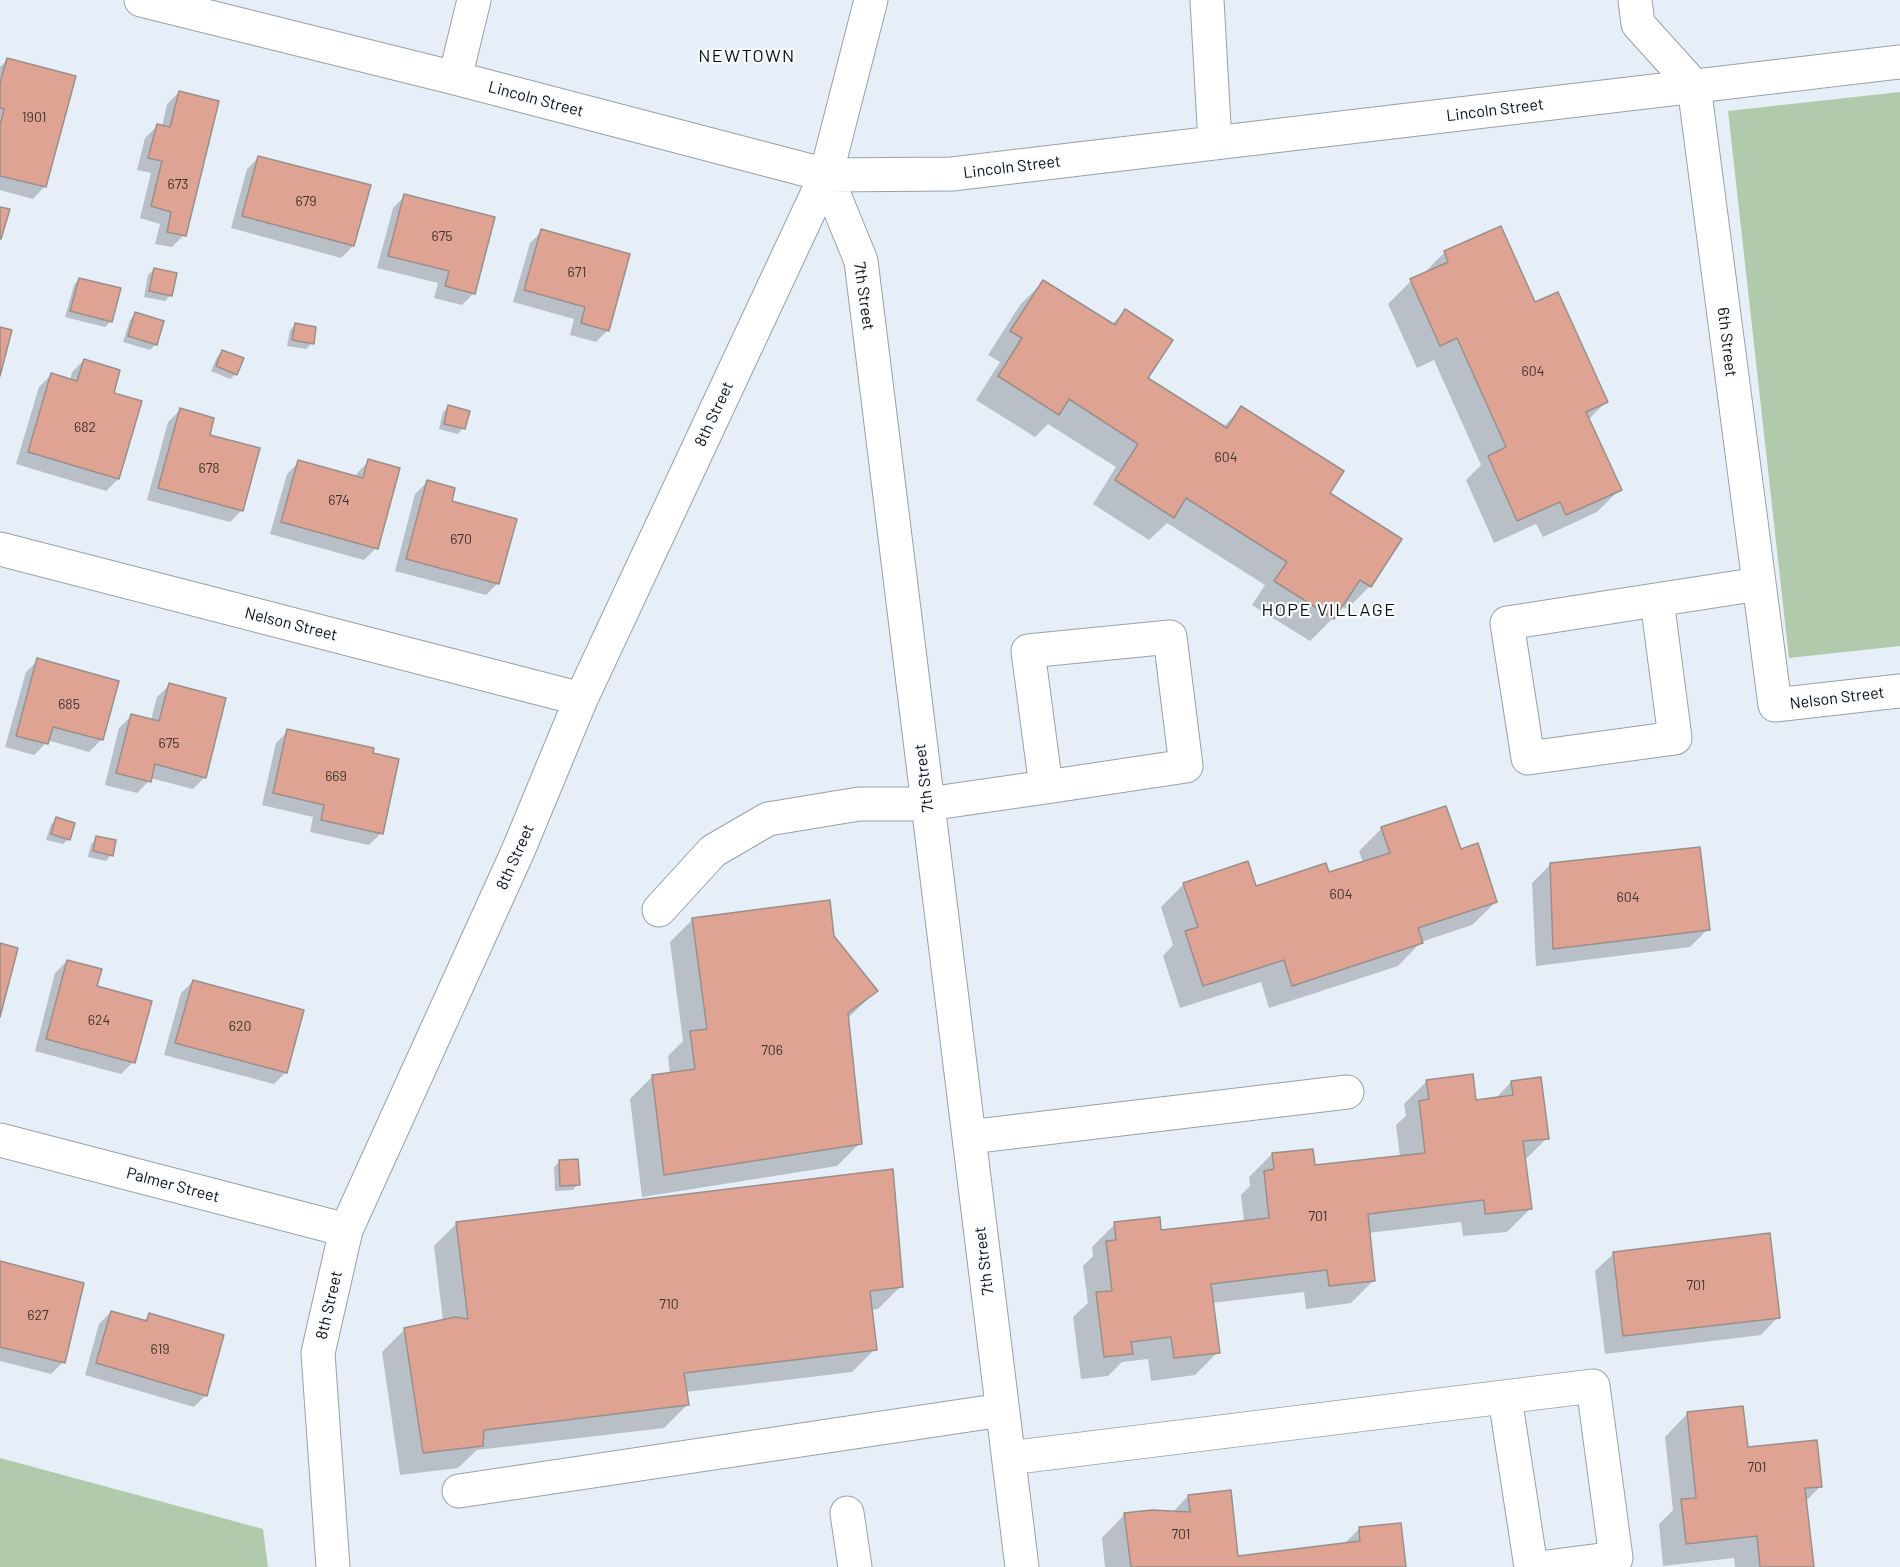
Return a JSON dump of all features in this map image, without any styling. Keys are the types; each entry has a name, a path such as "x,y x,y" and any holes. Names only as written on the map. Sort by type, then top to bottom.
{"street":[{"name":"Lincoln Street","path":"141,0 455,78 825,175 952,174 1900,62"},
{"path":"455,78 474,0"},
{"path":"825,175 871,0"},
{"path":"1208,0 1215,143"},
{"path":"1635,0 1638,24 1694,87"},
{"name":"6th Street","path":"1694,87 1775,705"},
{"name":"8th Street","path":"333,1567 318,1353 346,1230 513,862 581,699 825,175"},
{"name":"7th Street","path":"825,175 861,261 1022,1567"},
{"name":"Nelson Street","path":"0,549 581,699"},
{"path":"1657,600 1675,738 1528,758 1507,624 1657,600 1758,584"},
{"path":"659,910 713,851 768,819 859,804 928,804 1046,787 1186,766 1170,637 1028,651 1046,787"},
{"name":"Nelson Street","path":"1775,705 1900,691"},
{"path":"969,1137 1347,1092"},
{"name":"Palmer Street","path":"0,1140 346,1230"},
{"path":"1008,1458 1593,1386 1616,1558 1547,1567"},
{"path":"1505,1398 1531,1567"},
{"path":"459,1491 1002,1410"},
{"path":"847,1513 855,1567"}],"green space":[{"path":"1900,92 1900,646 1789,658 1728,111"},
{"path":"0,1458 263,1529 268,1567 0,1567"}],"building":[{"path":"7,58 76,76 46,187 0,176 0,126 4,109 0,108 0,83"},
{"path":"179,91 219,101 186,236 167,232 171,212 151,206 162,161 148,158 157,124 170,127"},
{"path":"258,156 371,185 354,246 242,216"},
{"path":"404,194 495,217 475,294 445,286 449,271 388,256"},
{"path":"0,207 10,209 1,239 0,239"},
{"path":"1501,226 1535,302 1558,292 1608,402 1586,412 1622,490 1566,515 1560,502 1517,521 1488,456 1506,447 1457,338 1440,346 1410,279 1448,262 1444,251"},
{"path":"541,229 630,254 609,331 581,323 585,307 524,290"},
{"path":"154,268 177,273 172,296 149,291"},
{"path":"79,278 121,288 112,322 70,311"},
{"path":"1043,280 1115,325 1125,309 1173,340 1148,378 1227,428 1241,406 1344,471 1330,493 1402,539 1371,587 1360,580 1334,619 1274,581 1287,562 1186,498 1174,518 1115,480 1138,444 1069,399 1059,415 998,376 1022,338 1010,331"},
{"path":"135,312 164,321 157,345 128,336"},
{"path":"295,323 316,327 314,344 292,340"},
{"path":"0,327 12,330 0,376"},
{"path":"222,350 244,358 237,375 216,366"},
{"path":"84,359 120,370 114,393 142,401 119,479 28,452 51,373 77,381"},
{"path":"448,405 470,411 465,429 444,424"},
{"path":"180,408 214,418 210,435 260,448 243,511 158,488"},
{"path":"368,459 400,468 378,549 281,522 298,460 363,478"},
{"path":"427,480 455,488 452,501 517,519 499,584 406,559"},
{"path":"37,658 119,681 103,740 53,727 48,744 16,736"},
{"path":"169,683 226,698 206,778 155,764 151,782 116,773 131,714 159,721"},
{"path":"287,729 374,748 373,753 399,759 383,834 321,820 324,805 273,793"},
{"path":"1446,806 1461,849 1478,843 1497,902 1418,928 1423,943 1292,986 1284,960 1203,986 1185,931 1198,927 1183,883 1248,861 1256,886 1326,863 1329,872 1390,853 1381,827"},
{"path":"56,817 75,823 70,840 51,834"},
{"path":"96,836 116,840 113,856 93,851"},
{"path":"1700,847 1710,930 1553,949 1550,863"},
{"path":"830,900 834,936 878,991 848,1013 862,1144 664,1175 652,1075 695,1069 690,1031 707,1029 692,918"},
{"path":"0,943 18,948 0,1017"},
{"path":"67,960 102,969 97,986 152,1001 135,1063 46,1039"},
{"path":"193,980 304,1010 287,1073 175,1043"},
{"path":"1473,1074 1476,1100 1513,1095 1511,1081 1541,1077 1549,1139 1523,1141 1532,1209 1485,1214 1484,1200 1368,1214 1375,1281 1329,1286 1327,1270 1211,1284 1220,1353 1174,1358 1171,1337 1131,1342 1133,1354 1104,1357 1096,1292 1112,1291 1106,1241 1116,1240 1114,1222 1160,1217 1161,1230 1269,1218 1264,1171 1274,1169 1272,1153 1313,1149 1315,1165 1425,1153 1419,1101 1429,1099 1426,1080"},
{"path":"578,1159 580,1185 560,1186 559,1160"},
{"path":"893,1169 903,1287 870,1291 877,1350 684,1373 689,1405 484,1430 483,1446 423,1453 404,1328 455,1317 468,1319 456,1222"},
{"path":"1770,1233 1780,1318 1623,1336 1613,1252"},
{"path":"0,1261 84,1283 65,1363 0,1347"},
{"path":"111,1311 147,1321 149,1313 224,1335 207,1396 96,1363"},
{"path":"1743,1406 1748,1447 1817,1440 1822,1487 1805,1488 1814,1567 1760,1567 1757,1536 1686,1544 1681,1499 1696,1498 1687,1412"},
{"path":"1231,1490 1238,1556 1360,1541 1359,1527 1401,1523 1406,1567 1131,1567 1124,1513 1152,1510 1190,1512 1188,1495"}],"district":[{"name":"NEWTOWN","path":"747,56"},
{"name":"HOPE VILLAGE","path":"1329,610"}]}
